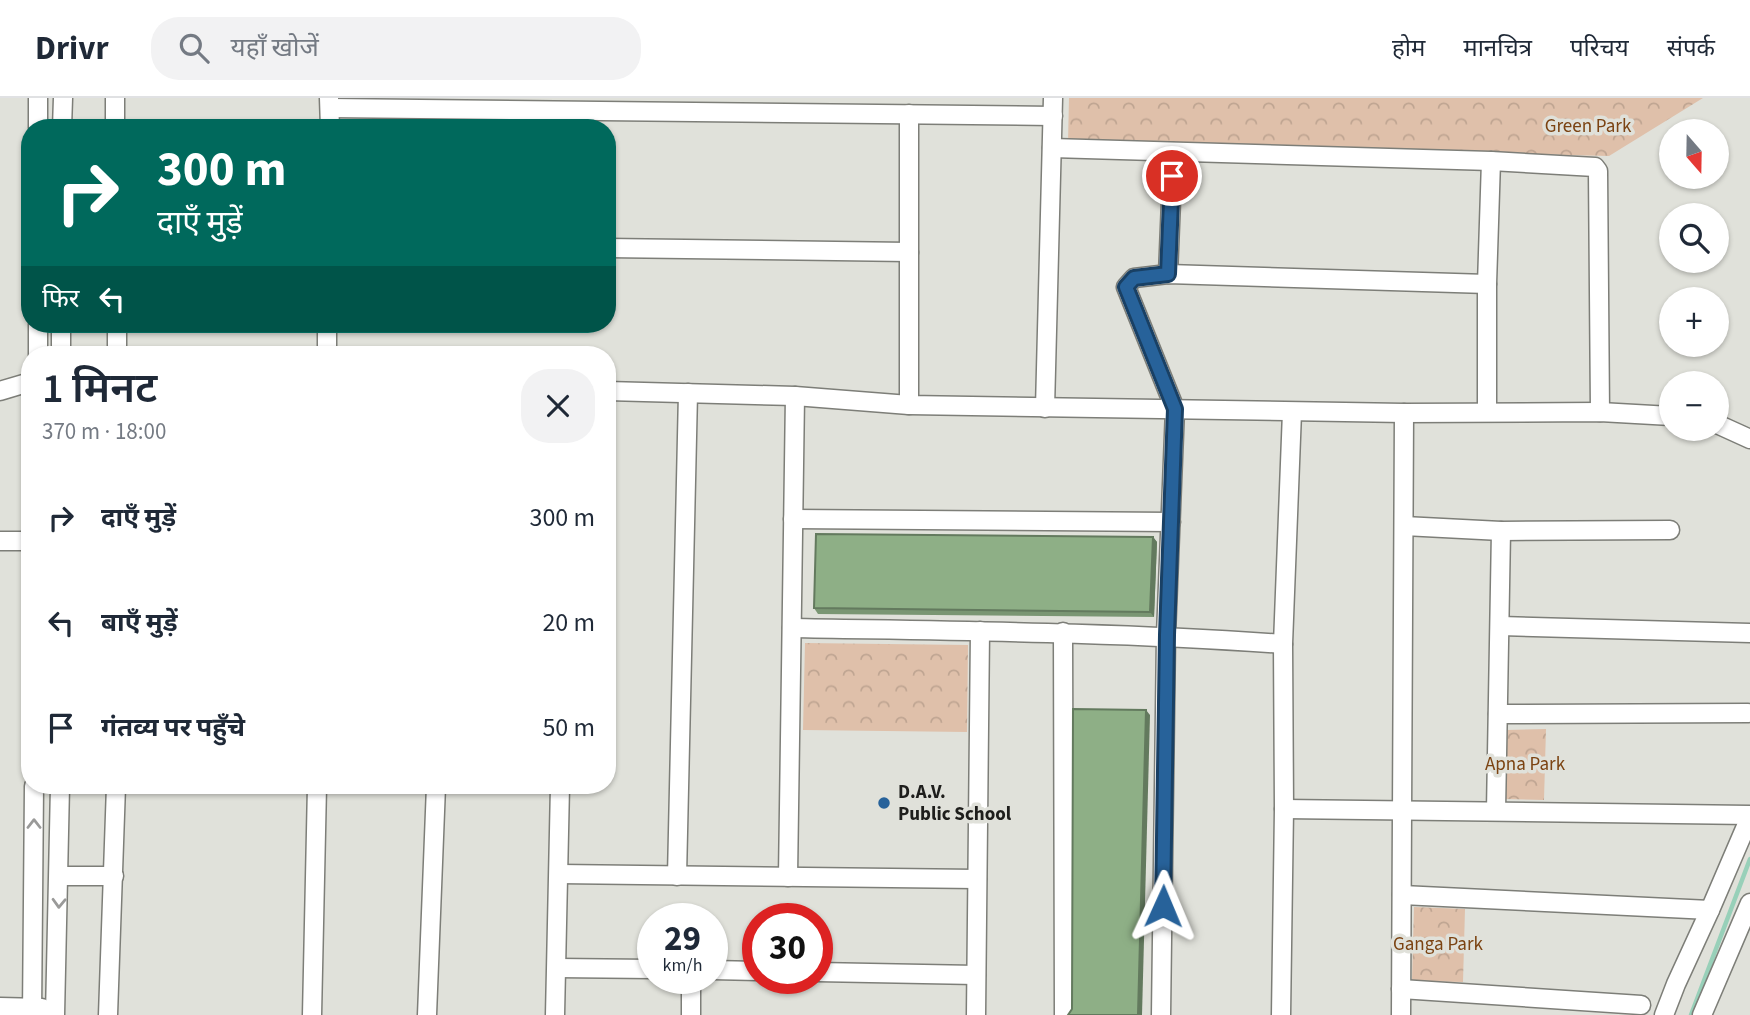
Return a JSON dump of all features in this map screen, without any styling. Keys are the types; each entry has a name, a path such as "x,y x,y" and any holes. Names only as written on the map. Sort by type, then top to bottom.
{"street":[{"path":"38,98 38,119"},
{"path":"62,119 63,98"},
{"path":"115,98 115,119"},
{"path":"330,103 909,114 1053,107 1045,408"},
{"path":"909,114 909,405"},
{"path":"1052,148 1491,161 1593,167 1597,169 1600,412"},
{"path":"1168,274 1173,152"},
{"path":"1488,412 1487,284 1491,161"},
{"path":"616,248 909,252"},
{"path":"1161,1015 1167,635 1175,409 1126,287 1134,278 1168,274 1487,284"},
{"path":"0,391 21,385"},
{"path":"616,391 795,396 909,405 1292,412 1600,412 1659,415"},
{"path":"677,876 688,393"},
{"path":"788,877 795,396"},
{"path":"1280,1015 1284,809 1283,644 1292,412"},
{"path":"1401,1015 1404,413"},
{"path":"1729,429 1750,439"},
{"path":"793,519 1171,522"},
{"path":"1404,526 1501,531 1670,530"},
{"path":"1496,811 1501,531"},
{"path":"0,541 21,541"},
{"path":"1501,626 1750,633"},
{"path":"792,628 1167,635 1283,644"},
{"path":"976,1015 981,631"},
{"path":"1063,632 1064,1015"},
{"path":"1498,715 1748,713"},
{"path":"32,1011 34,794"},
{"path":"0,1007 55,1012 60,794"},
{"path":"108,1015 116,794"},
{"path":"312,1015 317,794"},
{"path":"427,1015 436,794"},
{"path":"555,1015 561,794"},
{"path":"1284,809 1750,816 1664,1015"},
{"path":"559,874 977,879"},
{"path":"59,876 114,876"},
{"path":"1402,895 1710,910"},
{"path":"1702,1015 1745,931 1750,903"},
{"path":"558,968 637,969"},
{"path":"833,972 976,975"},
{"path":"1401,989 1641,1005"},
{"path":"691,994 691,1015"}],"green space":[{"name":"Green Park","path":"1069,98 1703,98 1669,119 1659,119 1659,125 1609,156 1068,143"},
{"path":"805,643 968,645 967,732 803,730"},
{"name":"Apna Park","path":"1546,729 1544,800 1504,799 1506,730"},
{"name":"Ganga Park","path":"1414,907 1465,909 1463,982 1412,981"}],"building":[{"path":"816,534 1153,537 1150,612 814,608"},
{"path":"1073,709 1146,710 1138,1015 1068,1015 1072,1009"}],"waterway":[{"path":"1691,1015 1750,859"}],"place":[{"name":"D.A.V. Public School","path":"884,803"}],"route":[{"path":"1163,906 1167,635 1175,409 1126,287 1134,278 1168,274 1172,176"}]}
